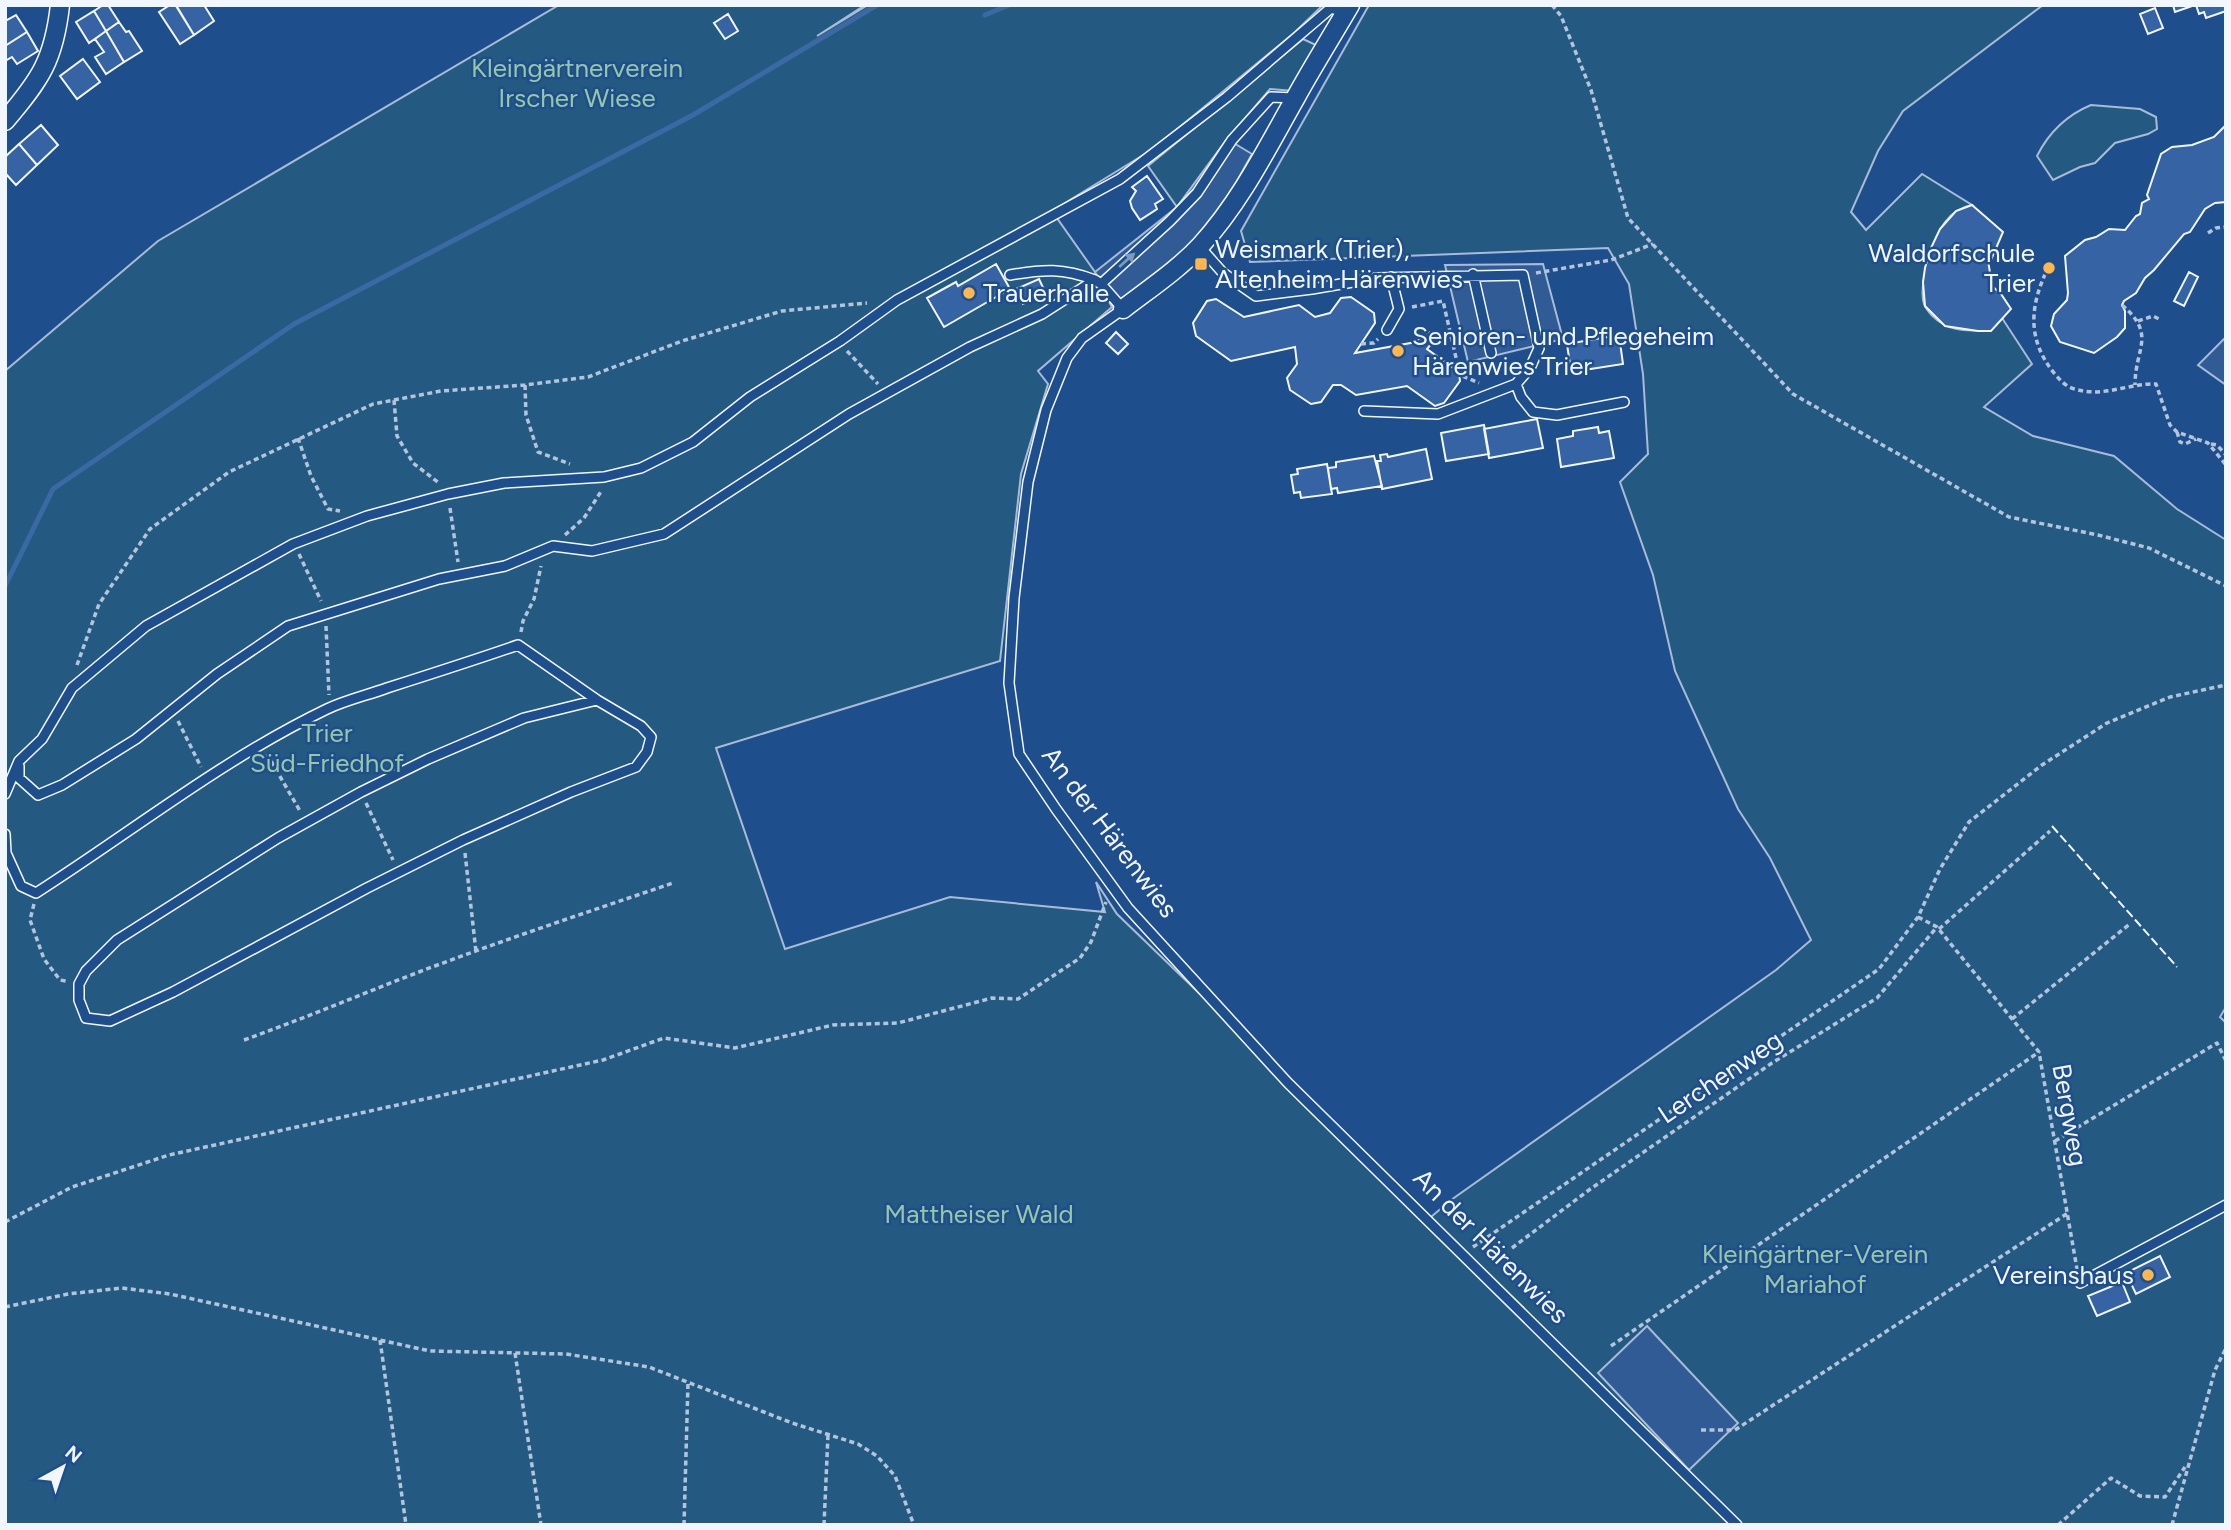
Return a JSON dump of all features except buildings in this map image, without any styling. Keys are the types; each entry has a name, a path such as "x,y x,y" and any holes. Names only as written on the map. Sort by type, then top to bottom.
{"street":[{"path":"5,121 47,66 54,44 60,5"},
{"name":"An der Härenwies","path":"1123,309 1169,274 1199,247 1222,220 1262,160 1348,9"}],"lane":[{"path":"5,794 19,761 42,738 72,688 146,626 293,544 367,516 448,494 504,483 604,477 641,468 693,442 750,397 840,341 897,300 1120,179 1227,97 1331,8 1348,9"},
{"path":"19,761 19,778 38,795 62,785 136,739 217,674 288,626 439,579 505,566 553,546 592,551 664,534 849,414 970,347 1042,314 1098,282 1170,221 1197,193 1232,141 1271,97 1295,98"},
{"path":"1199,247 1223,272 1256,296 1391,277 1523,275 1539,348 1530,368 1516,384 1438,414 1364,411"},
{"path":"1010,275 1035,271 1070,271 1098,282 1123,309"},
{"path":"1473,274 1491,353"},
{"path":"1387,330 1399,309 1391,277"},
{"name":"An der Härenwies","path":"1123,309 1096,327 1067,358 1046,410 1028,482 1014,598 1009,683 1019,754 1128,908 1288,1083 1737,1525"},
{"path":"1516,384 1521,397 1533,412 1557,415 1623,402"},
{"path":"5,834 6,853 21,886 36,893 261,743 330,707 518,645 597,700 641,726 651,737 647,752 636,767 463,839 173,992 110,1021 86,1018 79,1000 79,984 86,971 117,940 278,838 361,792 428,759 524,718 597,700"},
{"path":"2080,1283 2226,1205"}],"path":[{"path":"1552,5 1561,16 1591,90 1628,218 1793,394 2009,517 2149,548 2226,586"},
{"path":"2208,233 2216,228 2226,227"},
{"path":"1523,275 1611,260 1653,244"},
{"path":"2049,266 2040,283 2034,314 2036,345 2061,382 2073,389 2107,391 2156,384 2170,425 2177,432 2217,445 2226,461"},
{"path":"72,688 99,604 150,529 229,472 298,438 373,404 440,391 588,377 682,341 782,311 897,300"},
{"path":"1399,309 1443,301 1460,375"},
{"path":"2122,305 2138,321 2143,333 2135,385"},
{"path":"2138,321 2153,316 2159,319"},
{"path":"853,359 887,392"},
{"path":"525,385 526,415 538,452 571,465"},
{"path":"394,400 397,436 413,463 445,488 448,494 455,550"},
{"path":"2177,432 2180,442 2185,444 2196,439"},
{"path":"298,438 311,476 328,509 367,516"},
{"path":"2210,444 2226,461"},
{"path":"518,645 523,621 534,599 540,566 553,546 584,518 603,489 604,477"},
{"path":"307,567 326,614"},
{"path":"326,629 330,707"},
{"path":"1462,1254 1879,969 1918,917 1940,869 1969,822 2042,765 2107,723 2170,697 2226,685"},
{"path":"172,710 198,756"},
{"path":"261,743 292,799"},
{"path":"361,792 388,846"},
{"name":"Lerchenweg","path":"1512,1248 1772,1063 1877,998 1938,928 2050,831"},
{"path":"463,839 477,951"},
{"path":"244,1040 477,951 673,883"},
{"path":"5,1222 72,1187 169,1155 603,1060 664,1038 735,1048 833,1025 898,1023 992,998 1018,999 1080,958 1096,931 1111,883"},
{"path":"36,893 30,920 44,959 60,980 79,984"},
{"name":"Bergweg","path":"1918,917 1938,928 2039,1052 2080,1283"},
{"path":"2012,1018 2131,923"},
{"path":"2055,1141 2217,1043 2226,1061"},
{"path":"1611,1346 2039,1052"},
{"path":"1701,1430 1735,1430 2068,1213"},
{"path":"5,1307 68,1294 122,1288 170,1294 430,1351 566,1353 649,1367 858,1444 877,1456 895,1476 914,1525"},
{"path":"380,1340 406,1525"},
{"path":"2172,1525 2215,1370 2226,1348"},
{"path":"515,1353 541,1525"},
{"path":"684,1525 688,1383"},
{"path":"824,1525 828,1435"},
{"path":"2058,1525 2111,1478 2140,1496 2165,1497 2188,1464"}],"green space":[{"path":"559,5 865,5 817,36 868,5 1323,5 1294,33 1153,149 1052,211 1095,272 1112,307 1038,371 1048,384 1021,474 1000,661 716,748 785,949 950,897 1105,912 1096,882 1117,914 1431,1217 1451,1200 1776,970 1811,940 1770,858 1738,809 1675,671 1653,575 1620,482 1648,454 1643,374 1629,284 1608,248 1250,262 1241,231 1369,5 2043,5 1903,111 1878,151 1851,212 1866,230 1922,174 1972,205 1954,213 1940,229 1928,262 1923,296 1925,307 1932,316 1953,328 1990,331 2002,318 2032,364 1984,407 2033,436 2114,456 2177,509 2226,540 2226,1007 2220,1017 2226,1023 2226,1525 5,1525 5,371 158,241"},
{"path":"1303,39 1318,46 1294,91 1270,89 1227,139 1177,207 1148,166"},
{"path":"2091,105 2140,109 2156,117 2157,129 2115,143 2095,163 2053,180 2037,156 2060,125"}],"shaded area":[{"path":"1227,139 1252,154 1218,215 1182,255 1140,291 1112,307 1095,272 1177,207"},
{"path":"1543,264 1563,339 1468,362 1445,265"},
{"path":"2226,337 2226,385 2198,365"},
{"path":"1647,1326 1738,1423 1689,1470 1598,1373"}],"waterway":[{"path":"5,586 53,489 294,324 693,115 877,5"},
{"path":"985,15 1009,5"}],"fence":[{"path":"2052,826 2177,967"}],"place":[{"name":"Weismark (Trier), Altenheim Härenwies","path":"1201,264"},
{"name":"Waldorfschule Trier","path":"2049,268"},
{"name":"Trauerhalle","path":"969,293"},
{"name":"Senioren- und Pflegeheim Härenwies Trier","path":"1398,351"},
{"name":"Vereinshaus","path":"2148,1275"}],"park label":[{"name":"Kleingärtnerverein Irscher Wiese","path":"577,83"},
{"name":"Trier Süd-Friedhof","path":"327,748"},
{"name":"Mattheiser Wald","path":"979,1214"},
{"name":"Kleingärtner-Verein Mariahof","path":"1815,1269"}]}
